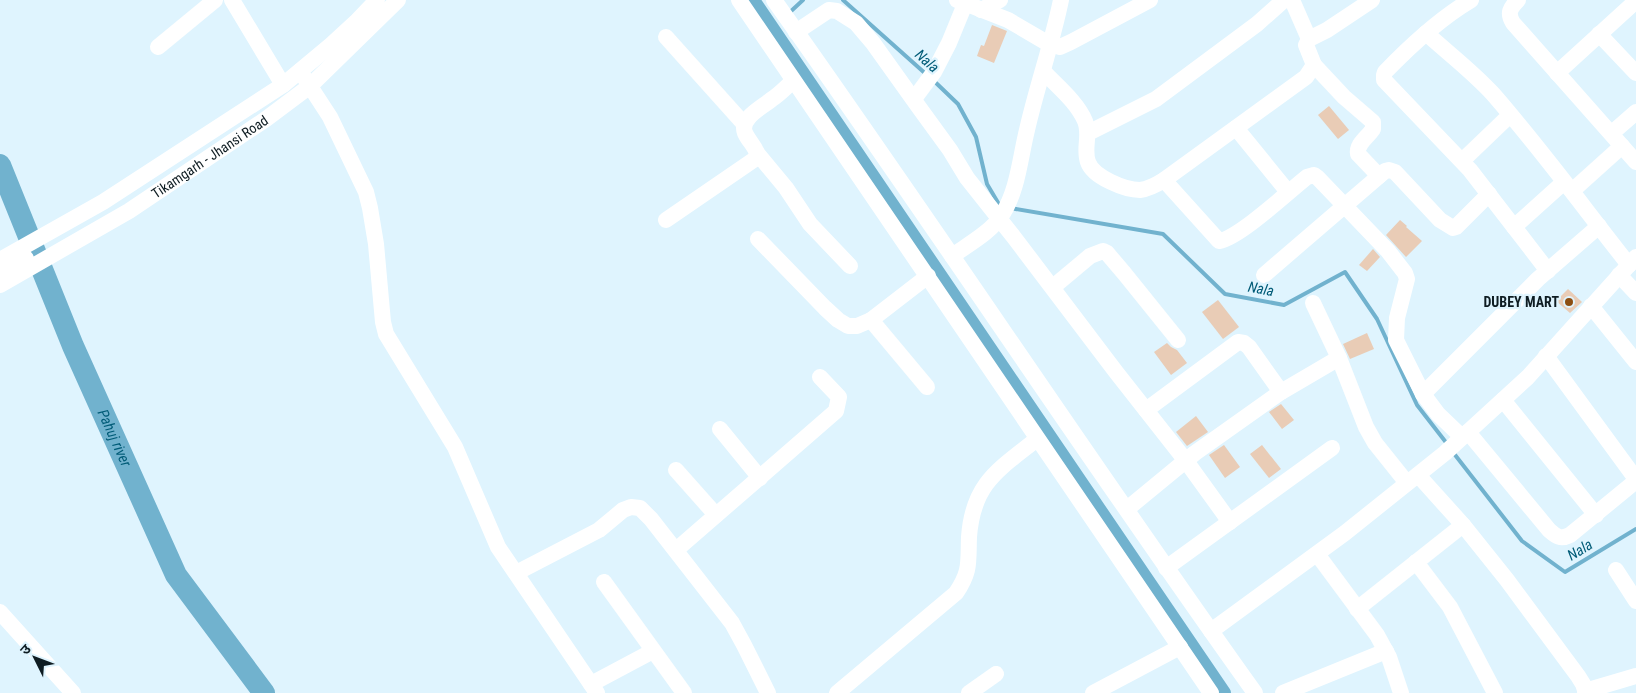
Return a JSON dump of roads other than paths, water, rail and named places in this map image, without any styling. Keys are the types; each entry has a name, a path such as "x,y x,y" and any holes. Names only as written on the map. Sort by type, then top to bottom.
{"main road":[{"path":"0,272 24,259"}],"street":[{"path":"158,47 198,12 215,0"},
{"path":"232,0 283,85"},
{"path":"0,260 103,202 283,85 356,22 377,0"},
{"name":"Tikamgarh - Jhansi Road","path":"0,285 129,211 266,118 310,86 398,0"},
{"path":"739,0 1211,693"},
{"path":"968,5 1000,0"},
{"path":"952,256 986,232 1004,211 1018,169 1061,0"},
{"path":"968,5 1008,20 1050,44 1060,47 1150,0"},
{"path":"1088,133 1156,99 1257,24 1284,0"},
{"path":"1292,0 1309,39"},
{"path":"1372,0 1327,30 1309,39 1306,45 1314,65 1344,98 1373,122 1373,129 1358,146 1357,150 1358,154 1379,176"},
{"path":"1472,0 1446,16 1426,32 1385,72 1384,80 1462,161 1548,271"},
{"path":"1518,0 1510,10 1510,18 1636,162"},
{"path":"1557,72 1636,0"},
{"path":"776,4 1166,568 1255,693"},
{"path":"914,99 929,78 968,5"},
{"path":"792,27 829,10 837,10 856,23 914,99 967,178 1004,211 1053,287 1186,461 1230,522"},
{"path":"1426,32 1493,94 1568,187 1628,266 1636,293"},
{"path":"1599,34 1636,73"},
{"path":"666,36 744,124 745,133 754,144 758,153 786,188 810,224 850,266"},
{"path":"1044,72 1080,111 1086,123 1089,137 1086,152 1088,165 1104,179 1117,185 1138,190 1150,188 1164,180 1306,77 1314,65"},
{"path":"300,71 330,117 366,192 376,244 383,305 383,322 386,334 455,447 498,547 594,689 653,651"},
{"path":"744,124 751,115 793,81"},
{"path":"1612,133 1636,112"},
{"path":"1462,161 1510,115"},
{"path":"1236,128 1288,192"},
{"path":"1514,227 1622,146"},
{"path":"666,220 749,164 758,153"},
{"path":"1264,275 1379,176 1389,170 1394,172 1440,220 1453,228 1489,194"},
{"path":"1164,180 1219,242 1238,232 1307,177 1314,175 1328,187 1388,251 1405,273 1407,279 1397,318 1396,340 1423,394 1438,414 1463,437 1549,530 1563,538 1570,535 1596,515 1636,480 1546,356"},
{"path":"1423,394 1498,318 1599,226"},
{"path":"758,238 838,320 848,326 857,326 871,320 928,276"},
{"path":"1053,287 1090,256 1103,251 1107,253 1124,273 1178,340"},
{"path":"1211,632 1317,554 1445,453 1528,377 1628,266"},
{"path":"1313,303 1339,358 1366,427 1375,443 1463,525 1507,580 1578,676 1586,692 1636,676"},
{"path":"1591,306 1636,362"},
{"path":"871,320 927,387"},
{"path":"1146,410 1238,342 1244,343 1249,348 1281,392"},
{"path":"1127,509 1186,461 1281,392 1339,358"},
{"path":"676,550 836,411 839,397 820,377"},
{"path":"1503,400 1596,515"},
{"path":"720,429 760,478"},
{"path":"836,693 956,593 965,580 969,561 969,537 972,516 982,489 989,478 1037,439"},
{"path":"1166,568 1332,448"},
{"path":"676,470 716,515"},
{"path":"516,573 598,530 616,514 630,507 640,508 676,550 732,623 768,693"},
{"path":"1358,609 1463,525"},
{"path":"1317,554 1358,609 1386,651 1401,693"},
{"path":"1416,562 1450,607 1495,693"},
{"path":"1616,570 1636,601"},
{"path":"604,582 684,693"},
{"path":"0,612 73,693"},
{"path":"1093,693 1180,647"},
{"path":"1282,693 1310,688 1386,651"},
{"path":"969,693 996,674"}],"waterway":[{"path":"753,0 1224,693"},
{"name":"Nala","path":"789,13 803,0"},
{"name":"Nala","path":"843,0 927,75"},
{"name":"Nala","path":"934,81 958,104 976,137 987,184 1000,206"},
{"name":"Pahuj river","path":"0,165 73,346 176,575 264,693"},
{"name":"Nala","path":"1010,208 1163,234 1225,294 1284,305 1345,272 1377,319 1417,405 1448,445"},
{"name":"Nala","path":"1452,451 1522,541 1565,572 1636,529"}],"place":[{"name":"DUBEY MART","path":"1569,302"}]}
